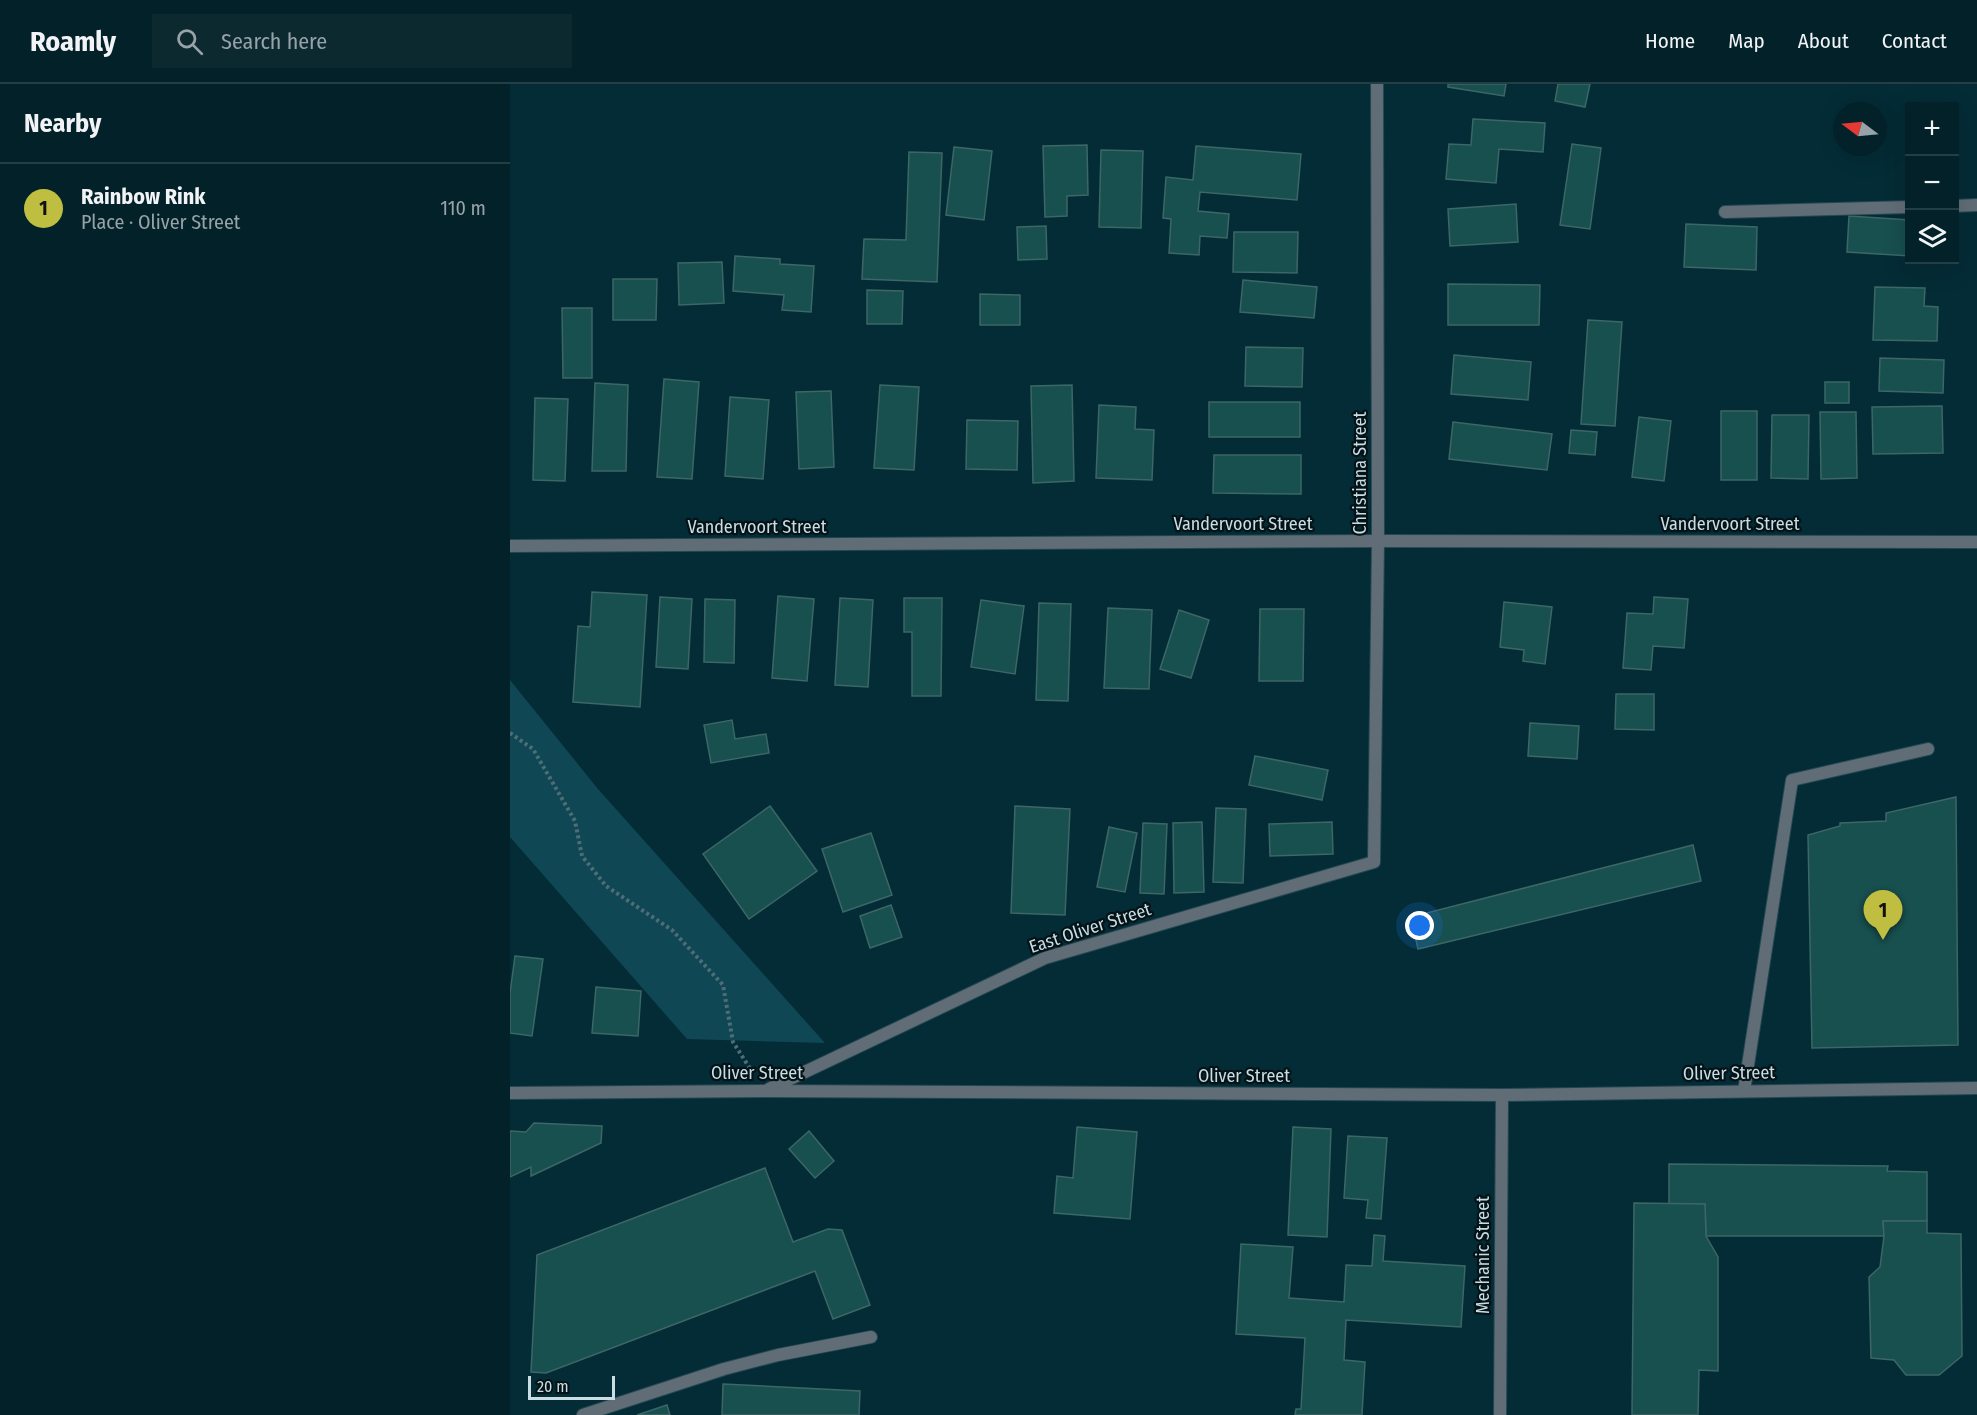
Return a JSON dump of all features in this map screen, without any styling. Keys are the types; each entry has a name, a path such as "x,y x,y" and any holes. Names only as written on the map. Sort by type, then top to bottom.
{"street":[{"name":"Christiana Street","path":"1374,862 1378,541 1377,84"},
{"path":"1959,206 1977,205"},
{"path":"1725,212 1905,207"},
{"name":"Vandervoort Street","path":"510,546 1378,541 1977,542"},
{"path":"1744,1091 1792,780 1928,749"},
{"name":"East Oliver Street","path":"765,1091 1045,958 1374,862"},
{"name":"Oliver Street","path":"510,1093 765,1091 1502,1095 1977,1088"},
{"name":"Mechanic Street","path":"1500,1415 1502,1095"},
{"path":"583,1415 724,1369 778,1355 871,1337"}],"path":[{"path":"510,733 533,749 575,821 582,856 606,886 672,930 723,985 733,1042 765,1091"}],"shaded area":[{"path":"510,680 598,789 825,1043 687,1039 510,837"}],"building":[{"path":"1448,84 1506,84 1504,96 1448,87"},
{"path":"1558,84 1590,84 1585,107 1555,101"},
{"path":"1473,119 1545,123 1543,152 1499,149 1496,183 1446,179 1449,144 1471,145"},
{"path":"1572,144 1601,148 1590,229 1560,225"},
{"path":"1087,145 1088,195 1067,196 1067,216 1045,217 1043,146"},
{"path":"1196,146 1301,154 1297,200 1200,192 1198,211 1229,214 1227,238 1200,236 1199,255 1169,253 1171,219 1163,218 1166,177 1193,180"},
{"path":"954,147 992,151 984,220 946,215"},
{"path":"1101,150 1143,151 1141,228 1099,227"},
{"path":"909,152 942,153 937,282 862,279 864,239 906,240"},
{"path":"1516,204 1518,242 1450,246 1448,209"},
{"path":"1849,216 1905,220 1905,256 1847,252"},
{"path":"1686,224 1757,227 1756,270 1684,267"},
{"path":"1046,226 1047,259 1018,260 1017,227"},
{"path":"1234,232 1298,232 1297,273 1233,272"},
{"path":"735,256 780,259 780,264 814,266 811,312 782,310 784,295 733,291"},
{"path":"722,262 724,303 679,305 678,263"},
{"path":"613,279 657,279 656,320 613,320"},
{"path":"1243,280 1317,287 1314,318 1240,312"},
{"path":"1448,284 1540,285 1539,325 1448,325"},
{"path":"1875,287 1925,288 1924,306 1938,307 1937,341 1873,340"},
{"path":"867,290 903,291 902,324 867,324"},
{"path":"980,294 1020,295 1020,325 980,325"},
{"path":"562,308 592,308 592,378 563,378"},
{"path":"1588,320 1622,322 1615,426 1581,424"},
{"path":"1246,347 1303,348 1302,387 1245,386"},
{"path":"1454,355 1531,362 1528,400 1451,394"},
{"path":"1880,358 1944,360 1943,393 1879,391"},
{"path":"664,379 699,382 692,479 657,477"},
{"path":"1825,382 1849,382 1849,403 1825,403"},
{"path":"595,383 628,385 626,471 592,471"},
{"path":"880,385 919,387 914,470 874,468"},
{"path":"1072,385 1074,481 1033,483 1031,386"},
{"path":"831,391 834,467 799,469 796,392"},
{"path":"730,397 769,400 763,479 725,476"},
{"path":"535,398 568,399 565,481 533,480"},
{"path":"1209,402 1300,402 1300,437 1209,437"},
{"path":"1099,405 1136,407 1135,429 1154,430 1152,480 1096,478"},
{"path":"1942,406 1943,453 1873,454 1872,407"},
{"path":"1721,411 1757,411 1757,480 1721,480"},
{"path":"1820,412 1856,412 1857,478 1821,479"},
{"path":"1772,415 1809,415 1808,479 1771,478"},
{"path":"1639,417 1671,421 1664,481 1632,477"},
{"path":"967,420 1018,421 1017,470 966,469"},
{"path":"1453,422 1552,434 1547,470 1449,459"},
{"path":"1571,430 1597,432 1595,455 1569,453"},
{"path":"1214,455 1301,455 1301,494 1213,493"},
{"path":"592,592 647,595 640,707 573,702 578,626 590,627"},
{"path":"778,596 814,599 807,681 772,678"},
{"path":"660,597 692,599 688,669 656,667"},
{"path":"1654,597 1688,599 1684,648 1653,646 1651,670 1623,668 1627,613 1653,614"},
{"path":"840,598 873,600 868,687 835,685"},
{"path":"904,598 942,598 941,696 912,696 912,632 904,632"},
{"path":"705,599 735,600 734,663 704,662"},
{"path":"981,600 1024,606 1015,674 971,667"},
{"path":"1504,602 1552,607 1545,664 1523,661 1524,650 1500,647"},
{"path":"1039,603 1071,604 1068,701 1036,700"},
{"path":"1108,608 1152,610 1149,689 1104,688"},
{"path":"1260,609 1304,609 1303,681 1259,681"},
{"path":"1179,610 1209,620 1191,678 1160,669"},
{"path":"1616,694 1654,694 1654,730 1615,729"},
{"path":"732,720 735,739 766,734 769,753 711,763 704,725"},
{"path":"1530,723 1579,726 1577,759 1528,756"},
{"path":"1255,756 1328,770 1322,800 1249,785"},
{"path":"1956,797 1958,1045 1812,1048 1808,835 1840,826 1840,823 1886,821 1886,813"},
{"path":"770,806 817,871 749,919 703,854"},
{"path":"1015,806 1070,809 1065,915 1011,913"},
{"path":"1216,808 1246,809 1243,883 1213,882"},
{"path":"1202,822 1204,892 1174,893 1173,823"},
{"path":"1332,822 1333,854 1270,856 1269,824"},
{"path":"1143,823 1167,824 1164,894 1140,893"},
{"path":"1109,827 1137,833 1125,892 1097,887"},
{"path":"871,833 892,895 843,912 822,849"},
{"path":"1693,845 1701,881 1418,949 1411,917"},
{"path":"891,905 902,937 870,948 860,916"},
{"path":"515,956 543,959 532,1036 510,1033 510,993"},
{"path":"596,987 641,991 638,1036 592,1033"},
{"path":"534,1123 602,1126 601,1143 531,1176 531,1167 510,1177 510,1131 526,1132"},
{"path":"1077,1127 1137,1132 1130,1219 1054,1213 1057,1176 1073,1178"},
{"path":"1293,1127 1331,1129 1327,1237 1288,1235"},
{"path":"809,1131 834,1161 815,1178 789,1149"},
{"path":"1348,1136 1387,1138 1381,1219 1366,1218 1368,1200 1344,1198"},
{"path":"1669,1164 1888,1166 1887,1171 1927,1172 1927,1221 1883,1221 1884,1236 1706,1236 1705,1204 1669,1204"},
{"path":"765,1168 793,1242 828,1229 842,1230 870,1305 833,1319 815,1271 546,1373 531,1372 537,1255"},
{"path":"1634,1203 1705,1204 1706,1236 1718,1257 1718,1371 1699,1370 1698,1415 1632,1415"},
{"path":"1883,1221 1927,1221 1927,1233 1961,1234 1962,1356 1939,1375 1906,1375 1894,1360 1871,1358 1869,1277 1880,1267 1884,1236"},
{"path":"1374,1235 1385,1236 1383,1261 1465,1266 1461,1327 1346,1320 1344,1360 1365,1362 1362,1415 1295,1415 1296,1409 1301,1409 1305,1338 1236,1334 1241,1244 1293,1247 1289,1298 1344,1302 1346,1265 1372,1266"},
{"path":"723,1384 860,1391 859,1415 722,1415"},
{"path":"667,1405 670,1415 637,1415"}],"place":[{"name":"Rainbow Rink","path":"1883,940"}]}
